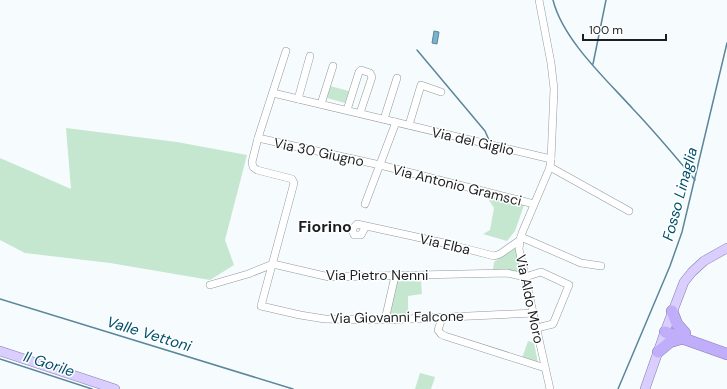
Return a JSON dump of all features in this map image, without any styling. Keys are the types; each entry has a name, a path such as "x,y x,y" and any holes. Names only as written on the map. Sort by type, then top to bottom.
{"highway":[{"path":"672,311 684,336"},
{"path":"666,329 727,354"},
{"path":"658,352 670,342 684,336 727,348"}],"main road":[{"path":"645,389 681,288 688,276 704,261 727,248"},
{"path":"0,351 115,389"}],"street":[{"name":"Via Aldo Moro","path":"540,0 554,88 551,159 550,167 520,238 519,249 550,389"},
{"path":"210,285 248,274 273,264 294,180 256,170 253,167 252,162 258,138 286,51"},
{"path":"298,99 310,56"},
{"path":"322,104 332,66"},
{"path":"348,110 359,72 361,70 370,73 372,77 360,114"},
{"path":"384,120 397,78"},
{"path":"409,125 421,86 441,92"},
{"name":"Via del Giglio","path":"273,92 384,120 551,159"},
{"path":"365,204 396,122"},
{"name":"Via 30 Giugno","path":"258,138 380,165"},
{"name":"Via Antonio Gramsci","path":"380,165 534,204"},
{"path":"550,167 629,211"},
{"name":"Via Elba","path":"366,226 444,243 494,256 500,254 520,238"},
{"path":"520,238 567,258 582,263 601,266"},
{"name":"Via Pietro Nenni","path":"273,264 329,277 507,273 525,277"},
{"name":"Via Giovanni Falcone","path":"273,264 261,306 300,315 325,319 385,320 534,313"},
{"path":"525,277 541,272 569,285 553,324 537,328"},
{"path":"385,320 395,276"},
{"path":"442,318 438,330 445,336 545,368"}],"green space":[{"path":"330,86 349,91 345,103 327,98"},
{"path":"66,128 177,142 247,155 225,240 234,265 210,280 110,263 25,253 0,240 0,158 71,189"},
{"path":"485,194 524,205 515,231 507,241 483,234 490,230 494,208"},
{"path":"513,248 516,249 519,268 518,271 493,270 494,262"},
{"path":"397,281 421,281 422,294 408,296 408,315 389,316"},
{"path":"528,341 534,343 538,363 522,358"},
{"path":"420,373 435,377 431,389 415,389"}],"water":[{"path":"434,31 439,32 437,44 432,43"}],"waterway":[{"path":"553,0 558,15 566,30 598,72 657,135 695,180"},
{"path":"593,64 606,0"},
{"name":"Fosso Linaglia","path":"618,389 670,266 682,232 727,43"},
{"path":"417,50 485,131 489,140"},
{"name":"Valle Vettoni","path":"0,299 293,389"},
{"name":"Il Gorile","path":"0,359 92,389"}],"district":[{"name":"Fiorino","path":"325,226"}]}
